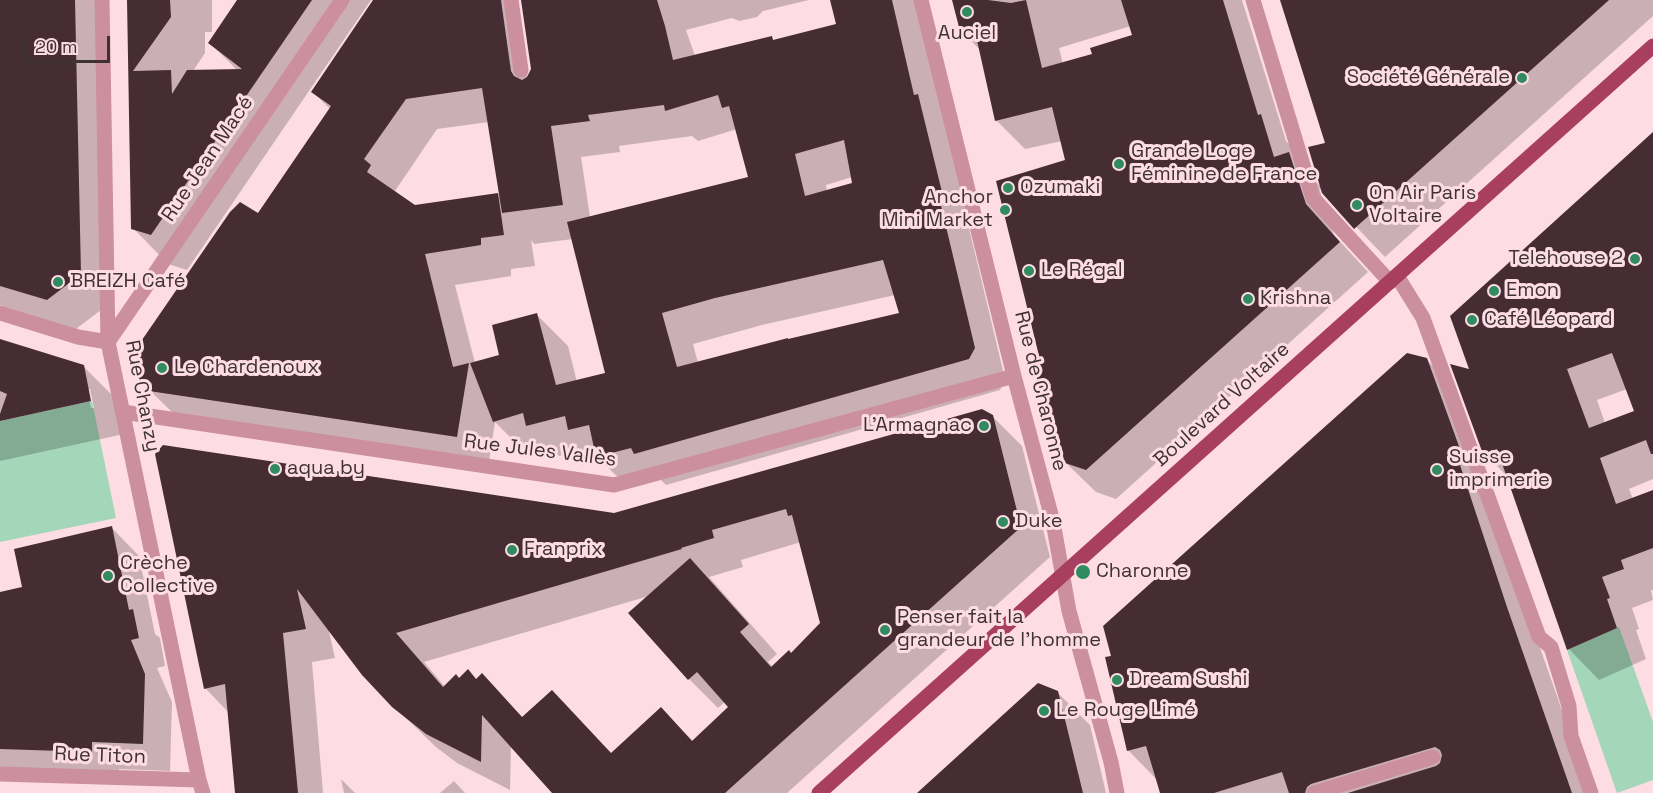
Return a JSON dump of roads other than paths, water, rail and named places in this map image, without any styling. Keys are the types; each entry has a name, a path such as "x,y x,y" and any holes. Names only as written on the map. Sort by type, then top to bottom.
{"main road":[{"name":"Boulevard Voltaire","path":"819,793 1653,46"}],"street":[{"name":"Rue Chanzy","path":"102,0 108,342 201,787"},
{"name":"Rue Jean Macé","path":"108,342 342,0"},
{"path":"511,0 521,70"},
{"name":"Rue de Charonne","path":"921,0 1014,376 1053,522 1069,611 1105,740 1117,793"},
{"path":"1252,0 1313,198 1393,279 1423,318 1539,637 1551,647 1569,706 1571,736 1591,793"},
{"path":"0,313 78,337 108,342"},
{"name":"Rue Jules Vallès","path":"123,412 614,485 1014,376"},
{"path":"1314,793 1433,757"},
{"name":"Rue Titon","path":"0,774 201,787"}],"place":[{"name":"Auciel","path":"967,12"},
{"name":"Société Générale","path":"1522,78"},
{"name":"Grande Loge Féminine de France","path":"1119,164"},
{"name":"Ozumaki","path":"1008,188"},
{"name":"On Air Paris Voltaire","path":"1357,205"},
{"name":"Anchor Mini Market","path":"1005,210"},
{"name":"Telehouse 2","path":"1635,259"},
{"name":"Le Régal","path":"1029,271"},
{"name":"BREIZH Café","path":"58,282"},
{"name":"Emon","path":"1494,291"},
{"name":"Krishna","path":"1248,299"},
{"name":"Café Léopard","path":"1472,320"},
{"name":"Le Chardenoux","path":"162,368"},
{"name":"L'Armagnac","path":"984,426"},
{"name":"aqua by","path":"275,469"},
{"name":"Suisse imprimerie","path":"1437,470"},
{"name":"Duke","path":"1003,522"},
{"name":"Franprix","path":"512,550"},
{"name":"Charonne","path":"1083,572"},
{"name":"Crèche Collective","path":"108,576"},
{"name":"Penser fait la grandeur de l'homme","path":"885,630"},
{"name":"Dream Sushi","path":"1117,680"},
{"name":"Le Rouge Limé","path":"1044,711"}]}
